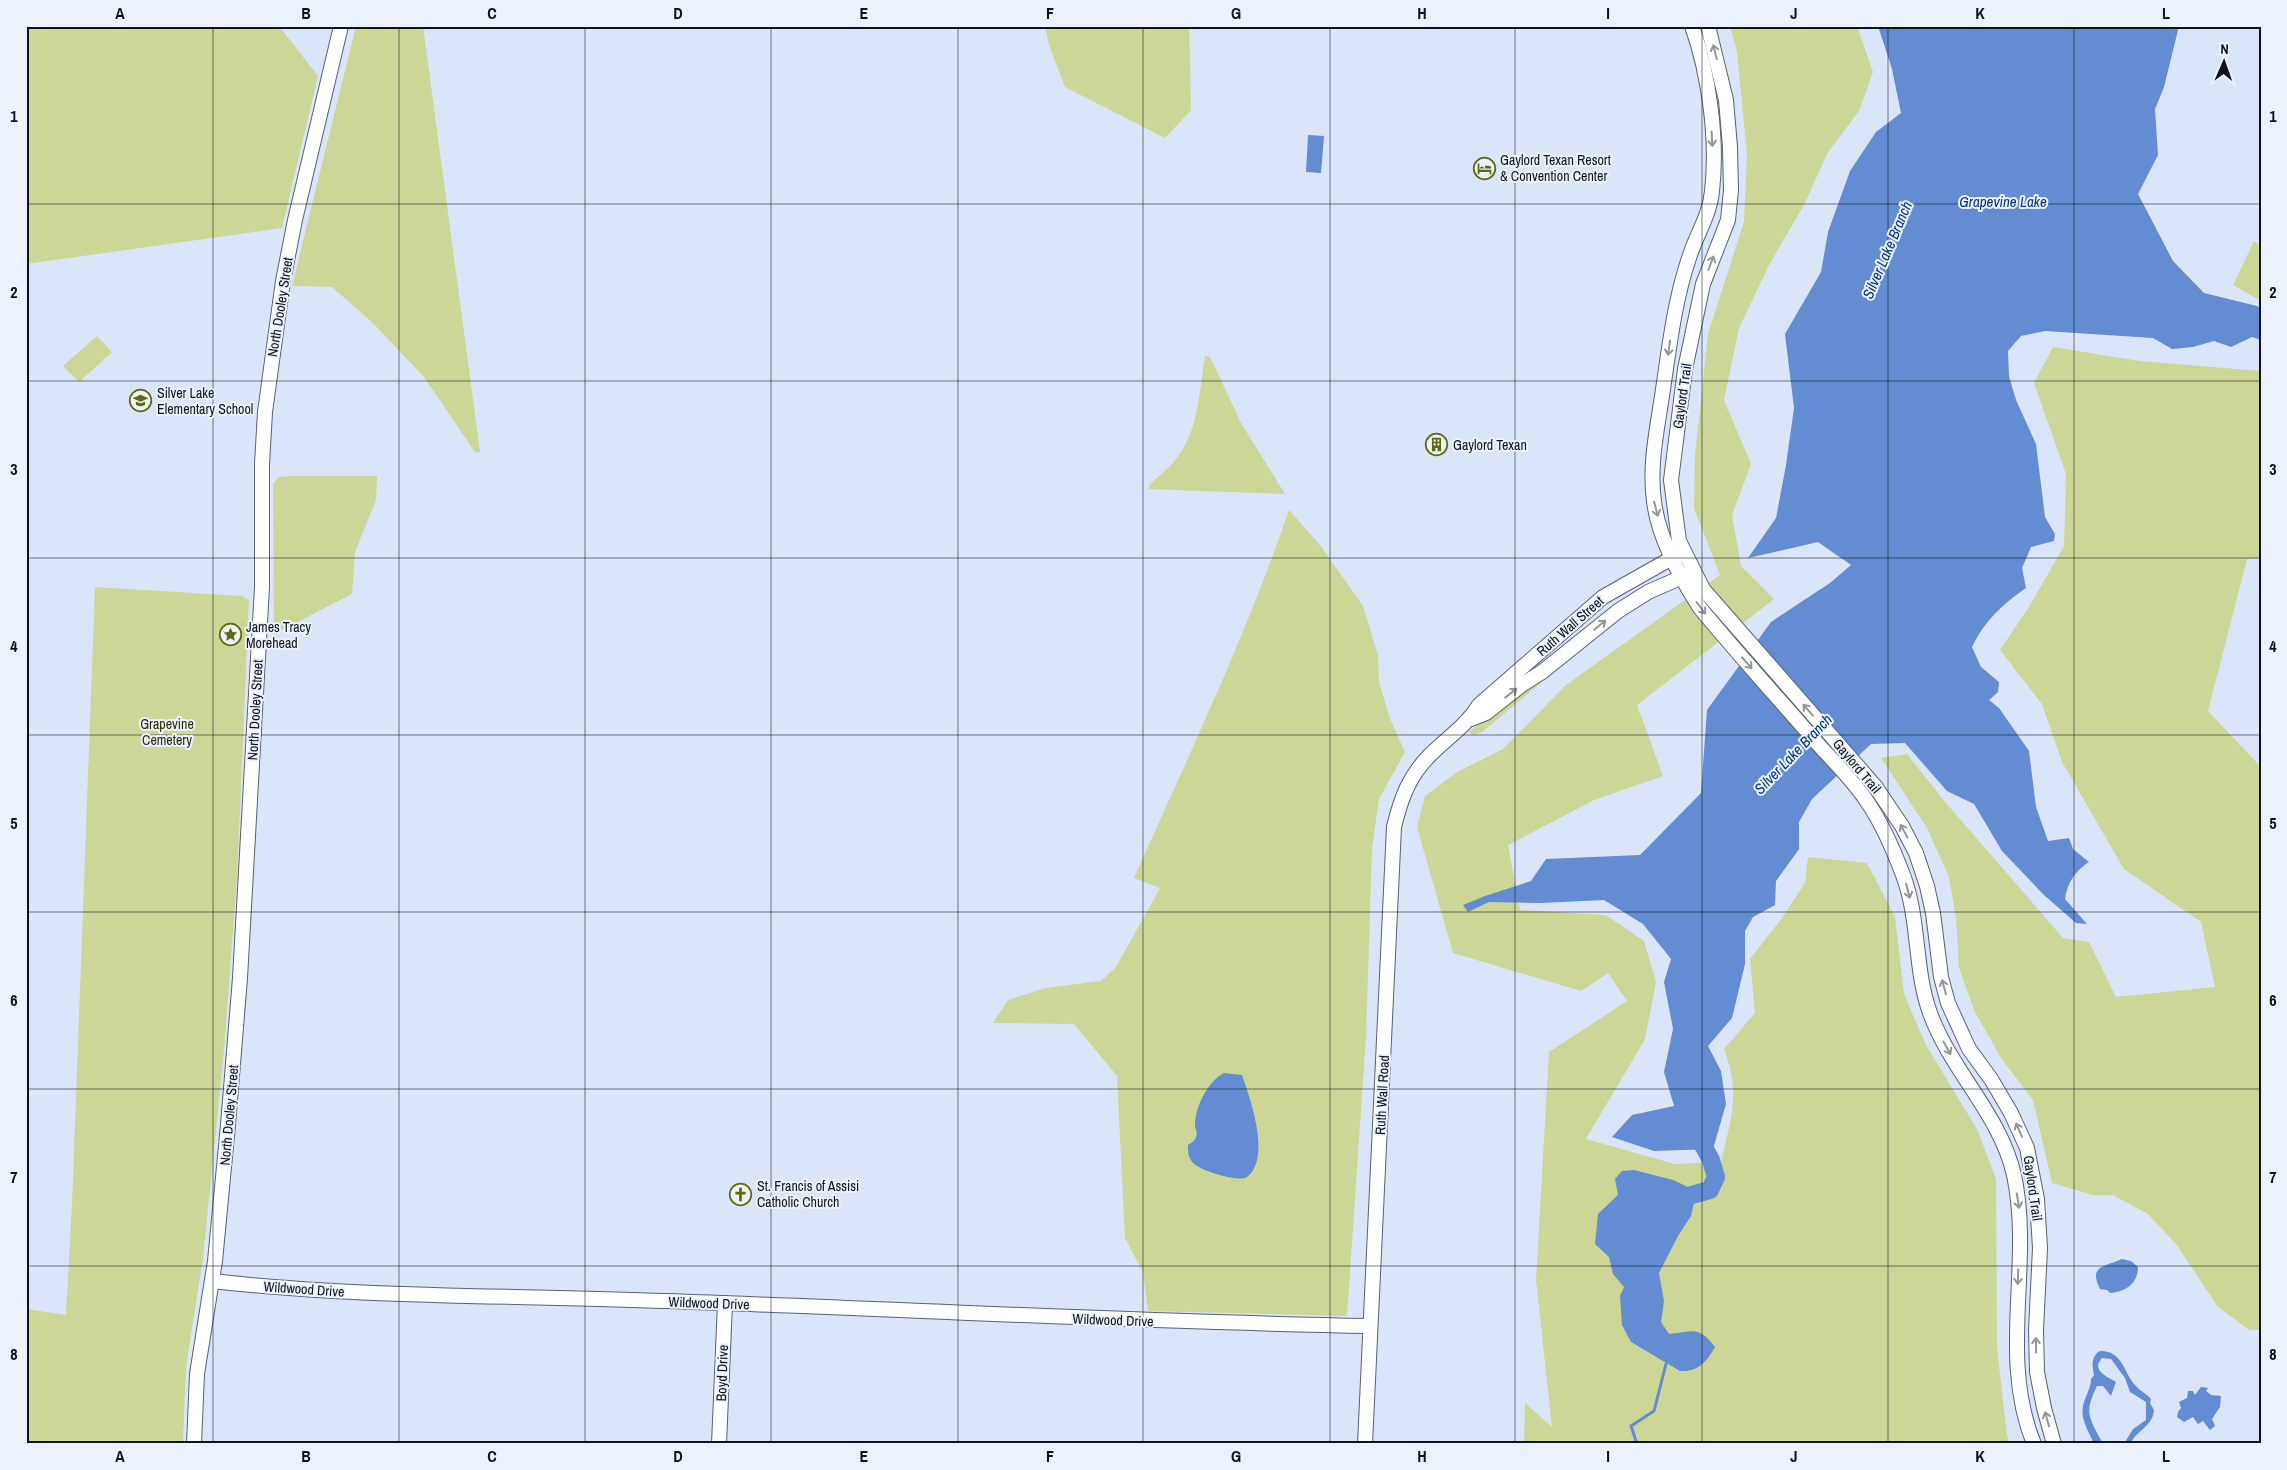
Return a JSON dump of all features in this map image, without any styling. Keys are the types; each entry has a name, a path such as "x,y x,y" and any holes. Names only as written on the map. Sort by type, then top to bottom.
{"street":[{"name":"North Dooley Street","path":"212,1281 228,1125 240,968 262,587 262,464 265,412 283,281 295,220 341,26"},
{"name":"Gaylord Trail","path":"1692,26 1707,91 1714,162 1712,191 1709,211 1689,258 1679,297 1653,464 1654,502 1678,555 1694,572 1703,589 1875,786 1902,826 1916,853 1927,886 1933,913 1942,977 1957,1024 1969,1049 1991,1079 2011,1113 2027,1148 2037,1200 2040,1248 2036,1330 2037,1372 2054,1444"},
{"name":"Gaylord Trail","path":"1708,26 1723,88 1730,147 1731,190 1728,220 1698,302 1685,369 1671,480 1679,542 1678,555 1681,578 1700,608 1866,800 1904,876 1916,930 1923,988 1930,1013 1959,1069 1992,1119 2004,1144 2013,1173 2020,1213 2016,1352 2017,1382 2027,1427 2034,1444"},
{"path":"1707,91 1723,88"},
{"path":"1679,297 1698,302"},
{"path":"1676,314 1695,319"},
{"name":"Ruth Wall Street","path":"1429,756 1471,719 1479,705 1603,597 1678,555"},
{"name":"Ruth Wall Street","path":"1471,719 1486,713 1523,684 1542,672 1618,611 1648,592 1694,572"},
{"name":"Ruth Wall Road","path":"1365,1444 1394,827 1401,797 1429,756"},
{"name":"Wildwood Drive","path":"212,1281 358,1293 724,1303 1063,1318 1370,1326"},
{"path":"194,1444 197,1374 212,1281"},
{"name":"Boyd Drive","path":"720,1444 724,1303"}],"green space":[{"path":"26,26 279,26 318,76 282,228 26,264"},
{"path":"356,26 423,26 480,452 475,452 424,377 373,323 332,287 292,286"},
{"path":"1045,26 1189,26 1191,110 1165,138 1065,87 1049,45"},
{"path":"1730,26 1857,26 1873,72 1859,111 1828,152 1804,205 1770,263 1739,328 1724,400 1751,464 1732,515 1741,566 1774,599 1637,705 1663,776 1594,800 1508,845 1520,910 1606,915 1644,941 1656,982 1645,1039 1586,1139 1675,1164 1721,1162 1733,1106 1732,1079 1724,1049 1755,1013 1750,959 1782,918 1805,883 1808,857 1867,863 1895,917 1904,994 1926,1045 1977,1129 1996,1179 1997,1348 2007,1436 2011,1444 1524,1444 1525,1403 1552,1427 1536,1280 1549,1052 1627,1001 1608,973 1581,991 1453,953 1417,827 1425,796 1457,772 1503,749 1566,685 1720,575 1694,508 1695,455 1708,334 1744,222 1747,154 1737,52"},
{"path":"2254,241 2261,246 2261,301 2233,285"},
{"path":"97,336 112,352 79,382 63,366"},
{"path":"2053,347 2140,361 2261,371 2261,558 2247,559 2208,711 2261,767 2261,1330 2249,1330 2218,1307 2176,1244 2148,1214 2113,1195 2093,1195 2052,1183 2033,1100 2001,1058 1975,1012 1959,968 1956,918 1949,877 1927,828 1881,758 1907,754 1946,803 2063,938 2089,942 2116,997 2215,987 2201,922 2124,869 2062,762 2042,704 2000,650 2029,607 2064,546 2066,474 2034,383"},
{"path":"1205,356 1210,357 1241,423 1285,494 1149,489 1150,484 1177,458 1189,437 1198,403"},
{"path":"377,476 376,500 355,552 352,594 274,634 273,484 279,477"},
{"path":"1289,510 1320,545 1363,606 1378,655 1379,682 1390,719 1405,752 1379,799 1372,848 1366,1037 1347,1316 1148,1311 1143,1272 1125,1238 1117,1076 1074,1024 993,1023 1008,1000 1046,988 1101,981 1116,967 1160,888 1134,878 1235,650"},
{"name":"Grapevine Cemetery","path":"95,587 242,596 249,600 237,877 224,1050 203,1258 186,1367 183,1444 26,1444 26,1309 66,1315 72,1204"},
{"path":"1583,648 1482,732 1473,735 1469,732 1513,696"}],"water":[{"name":"Grapevine Lake","path":"1878,26 2179,26 2164,87 2155,109 2158,155 2138,194 2173,261 2204,293 2257,306 2261,309 2261,340 2252,337 2231,347 2214,341 2193,347 2172,349 2153,338 2045,331 2021,336 2008,351 2009,376 2016,400 2036,444 2045,517 2055,534 2054,541 2031,547 2022,568 2026,588 1988,621 1972,647 1981,667 1999,682 1998,692 1989,700 1999,708 2029,751 2036,807 2048,841 2069,838 2073,849 2089,862 2073,877 2065,899 2087,924 2076,923 2044,895 2002,851 1974,804 1947,791 1905,743 1871,744 1812,799 1799,822 1799,849 1776,881 1775,905 1753,917 1745,931 1745,964 1732,1018 1708,1046 1721,1071 1726,1104 1713,1149 1654,1151 1612,1137 1632,1115 1674,1106 1664,1072 1673,1029 1664,982 1671,959 1643,924 1604,900 1541,903 1489,902 1468,912 1463,905 1531,881 1546,859 1640,855 1701,793 1707,710 1771,622 1830,583 1851,565 1818,542 1748,558 1776,518 1786,465 1794,408 1785,334 1821,272 1828,232 1850,171 1876,132 1901,113 1892,69"},
{"path":"1308,135 1324,136 1321,173 1306,172"},
{"path":"1224,1073 1242,1075 1257,1128 1258,1157 1254,1168 1247,1177 1243,1178 1219,1175 1203,1169 1193,1163 1189,1155 1188,1145 1194,1141 1197,1135 1195,1125 1197,1110 1208,1088"},
{"path":"1634,1170 1673,1180 1690,1188 1695,1198 1691,1216 1678,1236 1659,1273 1664,1301 1661,1322 1669,1334 1690,1331 1700,1333 1715,1347 1702,1365 1692,1370 1680,1371 1631,1342 1622,1325 1620,1296 1624,1287 1613,1274 1609,1257 1595,1244 1598,1214 1618,1195 1615,1179 1622,1171"},
{"path":"2122,1259 2131,1261 2138,1267 2136,1278 2130,1286 2121,1291 2110,1293 2107,1290 2100,1289 2096,1275 2097,1271"},
{"path":"2100,1351 2108,1352 2119,1359 2132,1381 2151,1399 2150,1403 2154,1410 2151,1420 2130,1444 2124,1444 2133,1429 2146,1420 2146,1402 2130,1392 2125,1378 2111,1359 2102,1358 2098,1366 2101,1372 2116,1382 2111,1396 2103,1386 2097,1386 2089,1410 2092,1422 2103,1444 2094,1444 2084,1421 2082,1411 2091,1379 2094,1375 2093,1361 2095,1355"},
{"path":"2201,1387 2208,1388 2206,1391 2211,1395 2221,1396 2220,1407 2212,1419 2215,1426 2210,1430 2203,1421 2198,1424 2193,1417 2184,1422 2177,1417 2181,1408 2179,1402 2187,1398 2188,1391 2193,1391 2195,1395"}],"waterway":[{"name":"Silver Lake Branch","path":"1670,1201 1710,1190 1716,1177 1711,1160 1694,1129"},
{"name":"Silver Lake Branch","path":"1637,1444 1631,1426 1654,1411 1666,1364"}],"place":[{"name":"Gaylord Texan Resort & Convention Center","path":"1484,168"},
{"name":"Silver Lake Elementary School","path":"141,401"},
{"name":"Gaylord Texan","path":"1437,445"},
{"name":"James Tracy Morehead","path":"230,635"},
{"name":"St. Francis of Assisi Catholic Church","path":"741,1194"}]}
